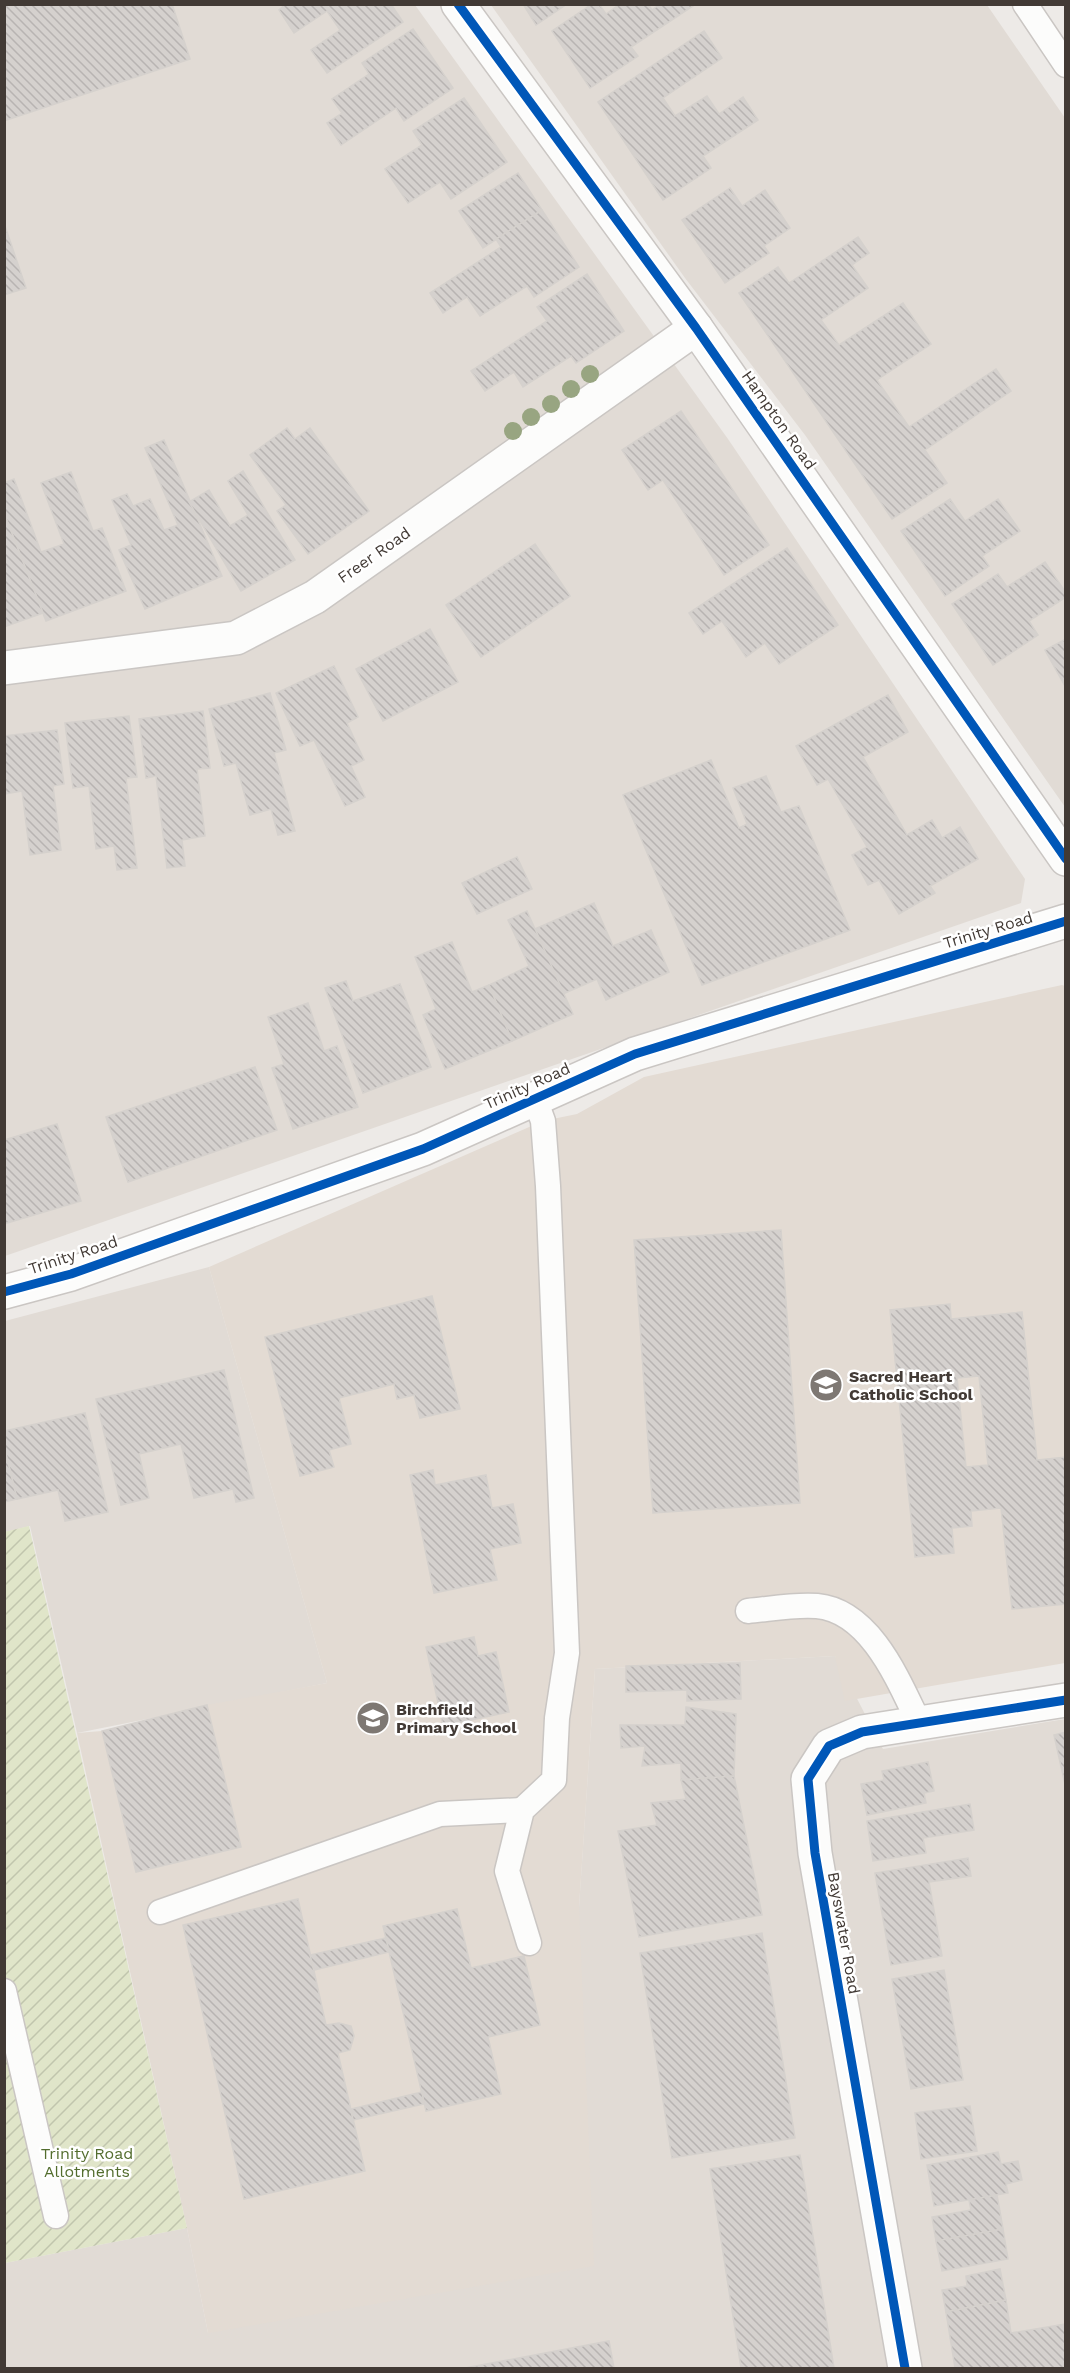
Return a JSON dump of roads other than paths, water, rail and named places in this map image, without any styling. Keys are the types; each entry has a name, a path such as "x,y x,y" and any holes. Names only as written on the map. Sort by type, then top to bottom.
{"street":[{"name":"Hampton Road","path":"458,4 696,328 1065,859"},
{"name":"Freer Road","path":"4,668 236,638 315,597 696,328"},
{"name":"Trinity Road","path":"4,1292 71,1274 423,1149 636,1054 1065,921"},
{"name":"Bayswater Road","path":"904,2368 815,1853 808,1779 829,1746 862,1732 1065,1700"}],"lane":[{"path":"1025,4 1065,65"},
{"path":"529,1942 507,1871 522,1810 554,1780 557,1718 567,1653 548,1186 543,1121 535,1099"},
{"path":"748,1611 818,1606 838,1613 867,1632 891,1665 919,1723"},
{"path":"160,1912 440,1814 522,1810"},
{"path":"4,1991 56,2216"}],"place":[{"name":"Sacred Heart Catholic School","path":"826,1385"},
{"name":"Birchfield Primary School","path":"373,1718"}],"park label":[{"name":"Trinity Road Allotments","path":"87,2162"}]}
